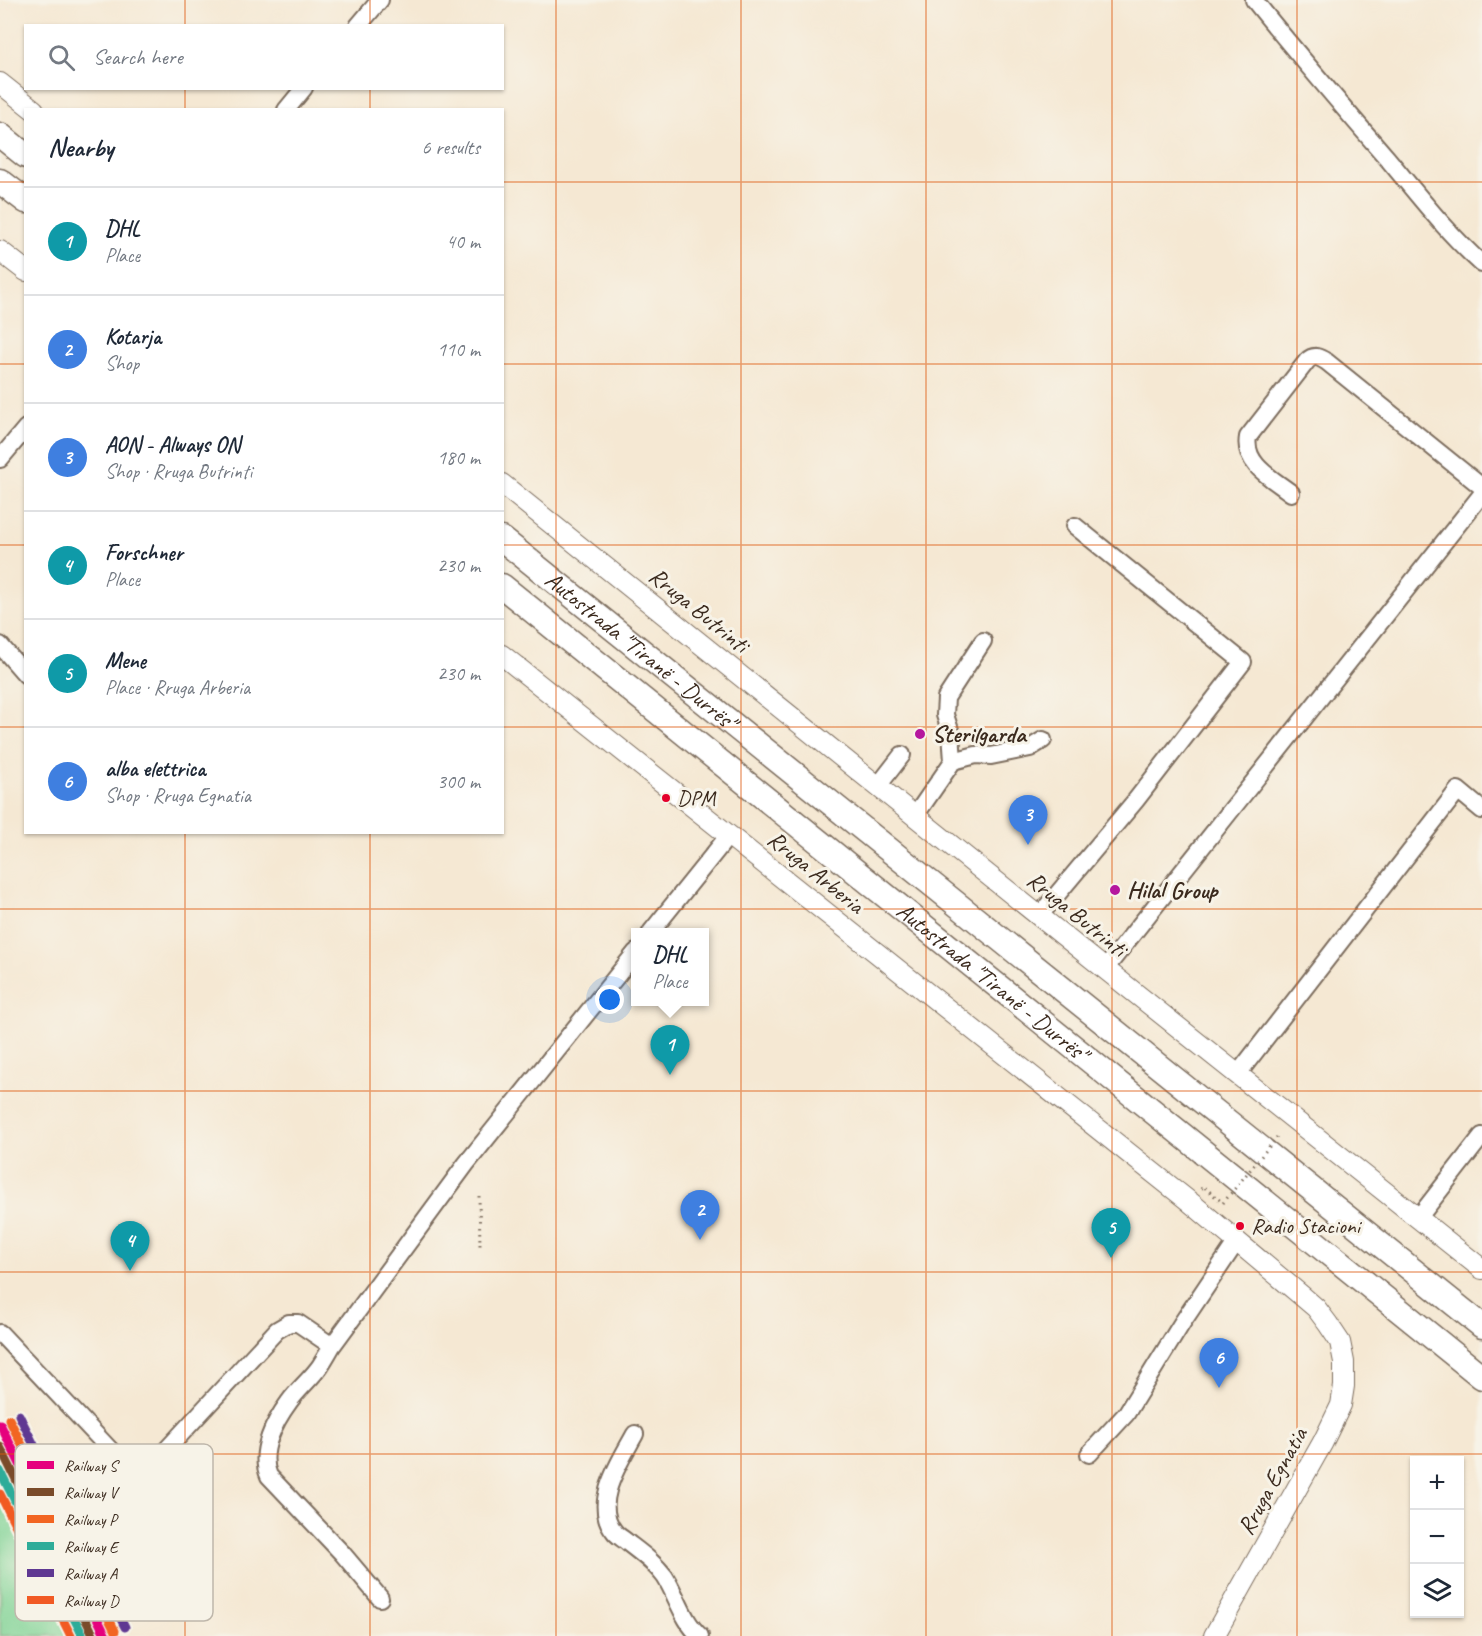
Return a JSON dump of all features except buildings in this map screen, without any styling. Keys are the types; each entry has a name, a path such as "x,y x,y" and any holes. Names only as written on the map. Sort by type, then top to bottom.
{"highway":[{"path":"0,135 24,154"},
{"path":"0,181 24,199"},
{"name":"Autostrada \"Tiranë - Durrës\"","path":"504,541 1482,1326"},
{"name":"Autostrada \"Tiranë - Durrës\"","path":"504,588 1482,1377"}],"main road":[{"path":"0,83 31,108"},
{"path":"0,251 24,269"},
{"name":"Rruga Butrinti","path":"504,486 1238,1075 1318,1130 1482,1269"},
{"name":"Rruga Arberia","path":"504,657 1190,1202 1316,1308 1340,1342"},
{"name":"Rruga Egnatia","path":"1214,1636 1334,1422 1341,1405 1344,1386 1344,1362 1340,1342"}],"street":[{"path":"360,24 380,0"},
{"path":"1254,0 1411,186 1436,219 1482,264"},
{"path":"288,108 302,90"},
{"path":"1291,493 1254,464 1248,450 1248,437 1307,361 1316,356 1327,362 1482,487"},
{"path":"0,459 24,430"},
{"path":"1105,969 1482,494"},
{"path":"1039,916 1136,800 1243,662 1075,526"},
{"path":"954,761 951,732 945,715 946,698 983,641"},
{"path":"0,645 24,673"},
{"path":"915,816 954,761 976,755 991,756 1030,748 1043,740"},
{"path":"878,786 902,755"},
{"path":"1238,1075 1458,790 1482,810"},
{"path":"655,928 729,835"},
{"path":"380,1598 342,1553 269,1476 265,1463 267,1448 278,1419 319,1367 466,1164 631,958"},
{"path":"1419,1217 1482,1136"},
{"path":"1089,1454 1126,1414 1182,1323 1237,1241"},
{"path":"172,1444 278,1330 289,1323 298,1323 333,1346"},
{"path":"0,1333 105,1444"},
{"path":"634,1434 605,1495 606,1517 614,1532 648,1559 664,1577 687,1619 700,1636"},
{"path":"0,1485 15,1513"},
{"path":"73,1621 81,1636"}],"path":[{"path":"1203,1186 1223,1203 1277,1137"},
{"path":"479,1196 480,1246"}],"green space":[{"path":"0,1492 15,1520 15,1621 69,1621 77,1636 0,1636"}],"rail line":[{"name":"A","path":"19,1415 34,1444"},
{"name":"P","path":"9,1419 22,1444"},
{"name":"S","path":"0,1424 15,1454"},
{"name":"V","path":"0,1447 15,1477"},
{"name":"E","path":"0,1471 15,1501"},
{"name":"D","path":"0,1494 15,1524"},
{"name":"D","path":"64,1621 71,1636"},
{"name":"E","path":"75,1621 83,1636"},
{"name":"V","path":"87,1621 94,1636"},
{"name":"S","path":"98,1621 106,1636"},
{"name":"P","path":"110,1621 115,1631"},
{"name":"A","path":"122,1621 125,1627"}],"place":[{"name":"Sterilgarda","path":"920,734"},
{"name":"DPM","path":"666,798"},
{"name":"AON - Always ON","path":"1028,845"},
{"name":"Hilal Group","path":"1115,890"},
{"name":"DHL","path":"670,1075"},
{"name":"Radio Stacioni","path":"1240,1226"},
{"name":"Kotarja","path":"700,1240"},
{"name":"Mene","path":"1111,1258"},
{"name":"Forschner","path":"130,1271"},
{"name":"alba elettrica","path":"1219,1388"}]}
